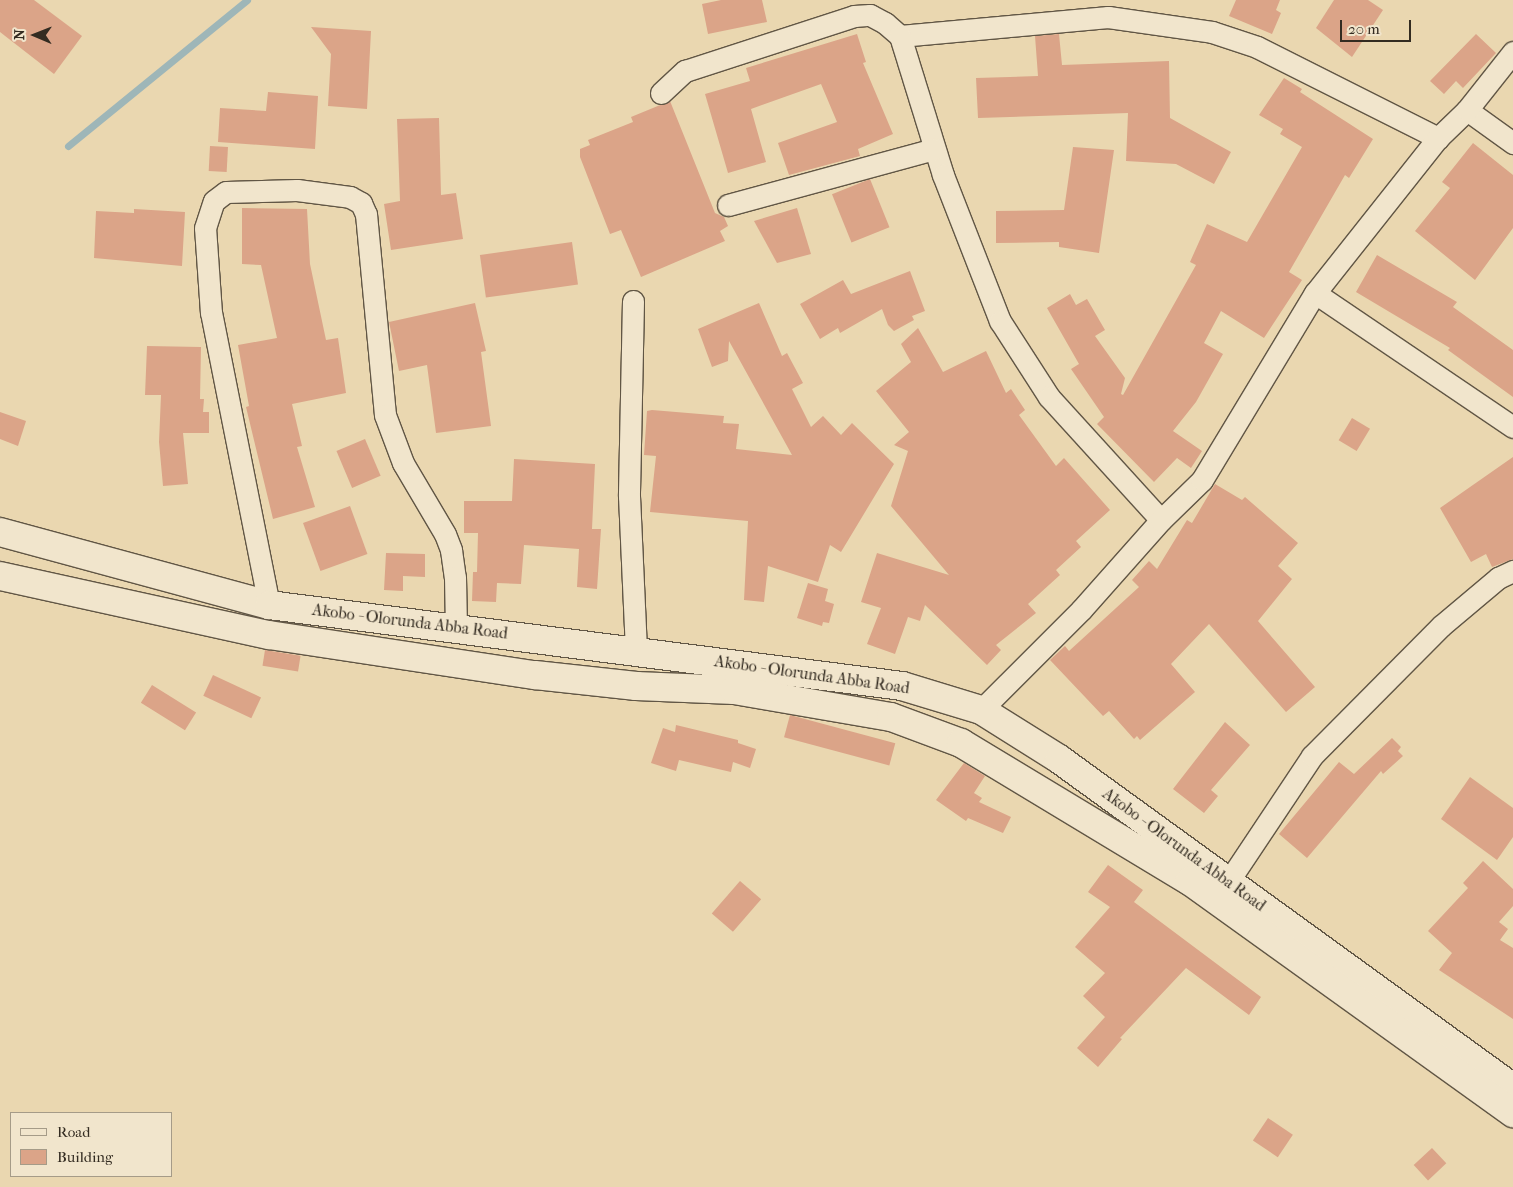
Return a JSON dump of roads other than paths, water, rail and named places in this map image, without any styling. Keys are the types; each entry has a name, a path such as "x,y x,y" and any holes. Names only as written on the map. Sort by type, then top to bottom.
{"main road":[{"name":"Akobo - Olorunda Abba Road","path":"0,532 269,605 526,635 636,653 740,663 902,686 981,710 1059,759 1513,1088"},
{"name":"Akobo - Olorunda Abba Road","path":"0,576 269,635 535,675 636,686 734,690 891,717 961,743 1190,881 1513,1113"},
{"path":"1111,832 1127,808"}],"street":[{"path":"661,93 685,70 854,16 870,15 900,36 934,149 1000,321 1049,397 1161,520"},
{"path":"900,36 1108,17 1212,32 1257,48 1438,138"},
{"path":"981,710 1081,610 1161,520 1202,480 1315,293 1438,138 1467,110 1513,52"},
{"path":"1467,110 1513,143"},
{"path":"728,205 934,149"},
{"path":"269,605 211,313 205,228 214,201 226,192 297,190 350,198 361,203 366,214 385,415 402,462 445,534 451,550 455,577 456,628"},
{"path":"1315,293 1513,428"},
{"path":"632,302 629,496 636,653"},
{"path":"1228,882 1312,756 1441,626 1498,578 1513,571"}],"waterway":[{"path":"68,146 247,0"}]}
